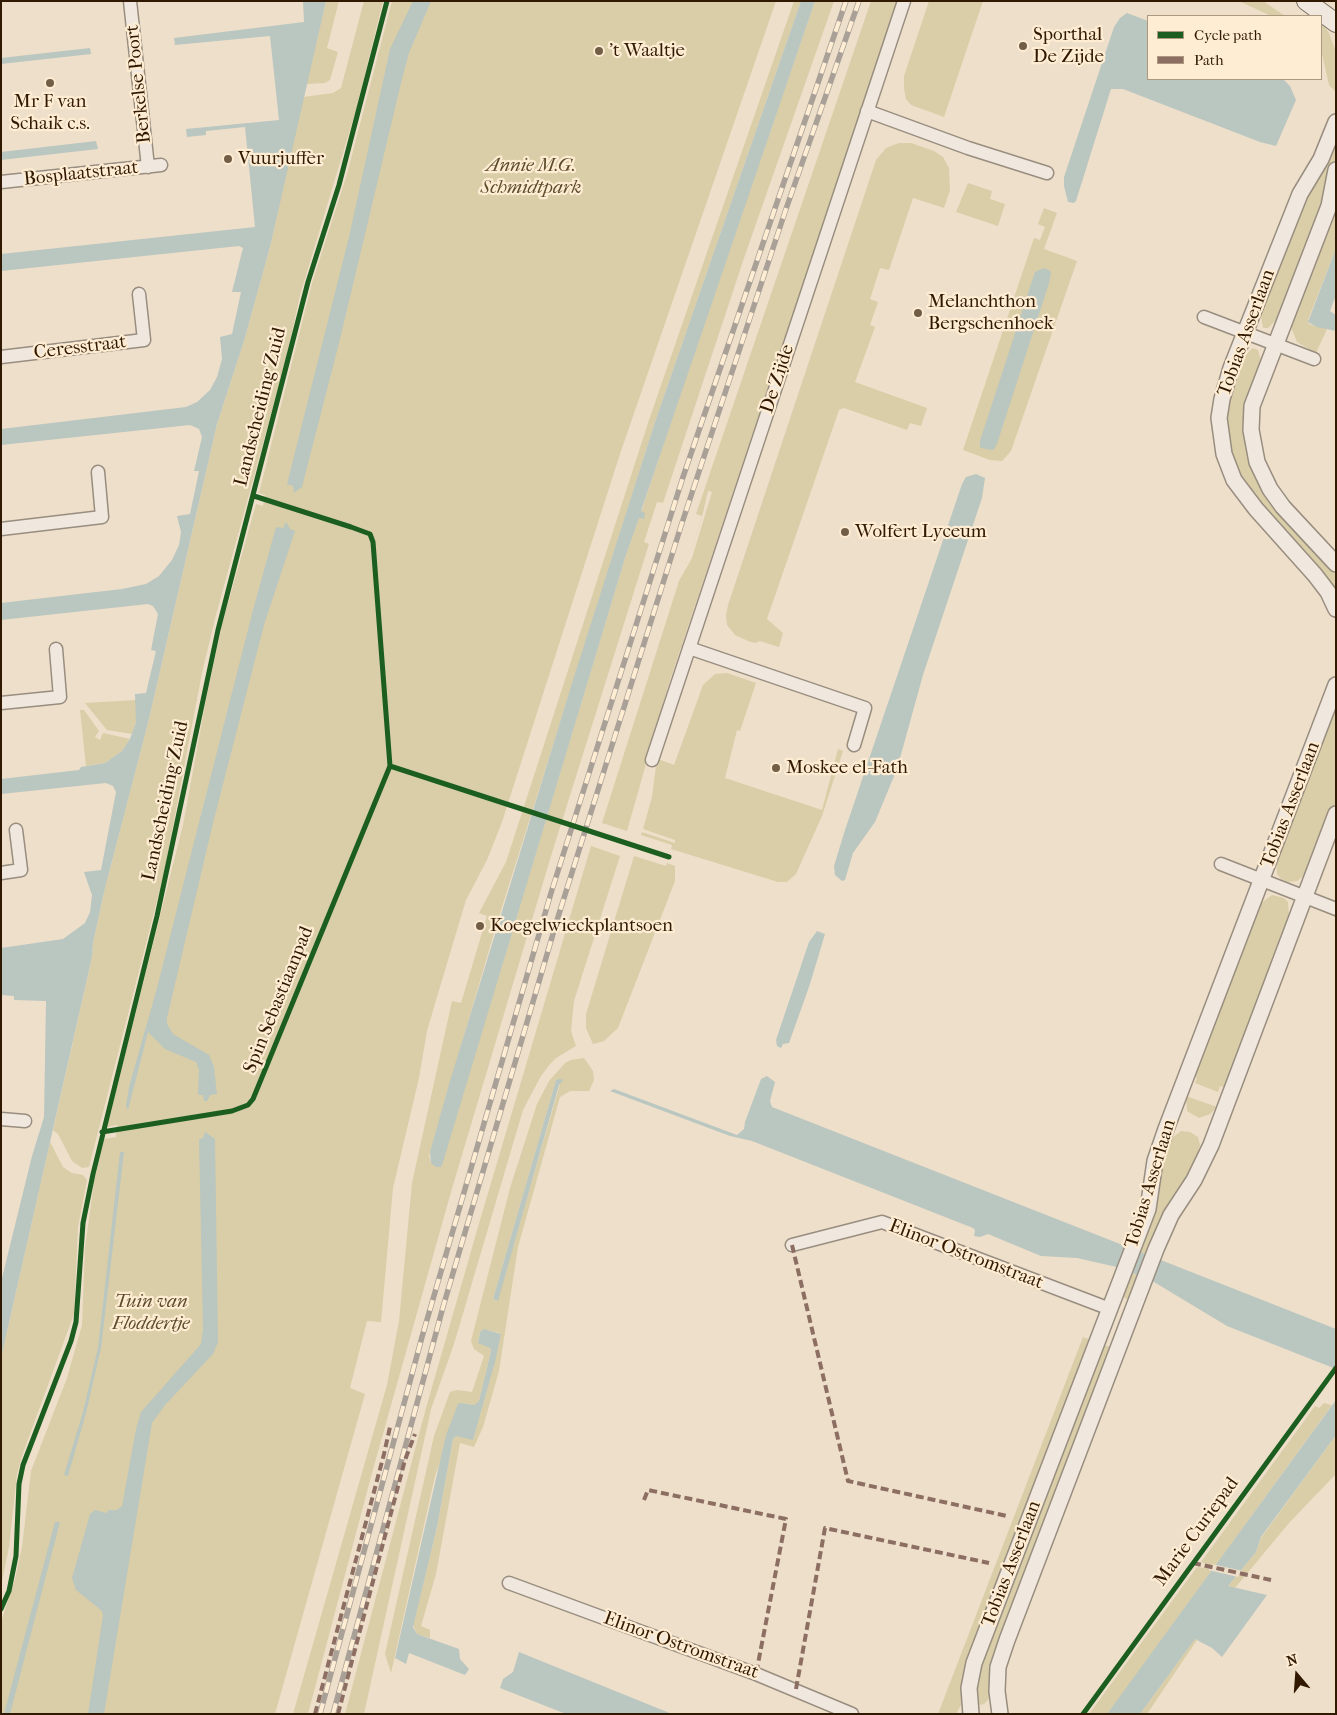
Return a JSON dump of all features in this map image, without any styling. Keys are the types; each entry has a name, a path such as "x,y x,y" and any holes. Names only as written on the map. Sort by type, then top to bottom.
{"main road":[{"path":"1306,1 1336,23"},
{"path":"1321,1 1336,10"}],"street":[{"name":"Berkelse Poort","path":"130,1 155,166"},
{"name":"De Zijde","path":"652,760 904,1"},
{"path":"867,111 968,148 1047,173"},
{"name":"Tobias Asserlaan","path":"1336,122 1321,159 1300,194 1245,333 1222,399 1219,418 1228,468 1245,495 1315,575 1328,592 1336,609"},
{"name":"Bosplaatstraat","path":"1,182 155,166"},
{"name":"Tobias Asserlaan","path":"1336,170 1328,206 1252,406 1251,430 1257,462 1263,477 1283,506 1336,564"},
{"name":"Ceresstraat","path":"1,358 144,340 139,294"},
{"path":"1204,317 1314,359"},
{"path":"1,529 102,517 98,472"},
{"path":"689,648 865,708 854,745"},
{"path":"1,703 60,696 56,649"},
{"name":"Tobias Asserlaan","path":"971,1714 969,1688 974,1663 1136,1241 1148,1208 1155,1161 1166,1129 1336,685"},
{"name":"Tobias Asserlaan","path":"1000,1714 997,1691 998,1667 1156,1249 1170,1215 1194,1180 1211,1145 1303,897 1336,814"},
{"path":"1,872 21,870 16,830"},
{"path":"1221,864 1336,909"},
{"path":"1,1120 25,1121"},
{"name":"Elinor Ostromstraat","path":"792,1245 882,1222 1110,1309"},
{"name":"Elinor Ostromstraat","path":"509,1583 764,1677 852,1714"}],"green space":[{"path":"326,1 339,1 327,48 338,52 330,80 325,83 306,84"},
{"path":"364,1 383,1 356,110 300,295 285,363 216,615 202,673 164,873 89,1167 82,1168 72,1161 58,1134 53,1130 92,957 93,943 105,888 148,723 217,424 244,341 270,247 303,97 333,93 341,88"},
{"name":"Annie M.G. Schmidtpark","path":"392,1 776,1 620,454 502,822 487,860 466,900 427,1031 419,1078 393,1188 381,1322 367,1321 350,1388 365,1394 275,1714 1,1714 1,1622 15,1579 22,1547 31,1471 67,1378 82,1325 85,1248 94,1182 104,1139 116,1137 117,1125 107,1127 183,825 222,625 256,504 263,506 265,495 259,493 312,283 347,174"},
{"path":"794,1 801,1 655,422 496,926 429,1156 431,1163 441,1166 625,558 639,517 643,519 641,512 688,370 815,1 834,1 744,258 663,503 657,502 644,542 649,544 551,856 451,1192 372,1473 308,1714 293,1714 387,1385 399,1321 412,1183 452,1001 461,1003 487,916 479,913 506,862 649,420"},
{"path":"871,1 898,1 669,683 627,831 602,823 679,581 692,558 712,492 708,491 702,517 691,550 702,516 696,514"},
{"path":"929,1 983,1 944,117 911,105 906,99 904,88 904,76"},
{"path":"1239,1 1263,1 1284,15 1269,15"},
{"path":"1322,22 1329,33 1336,52 1336,92 1329,85 1322,54"},
{"path":"1336,136 1336,155 1326,197 1280,316 1268,328 1263,328 1260,310 1300,205"},
{"path":"899,143 911,143 934,151 943,157 949,168 950,190 944,208 913,198 889,270 880,268 870,299 878,302 870,325 875,327 855,382 927,408 921,426 910,423 907,430 844,408 839,410 767,619 783,633 779,647 760,641 755,643 748,641 735,635 727,625 728,605 876,160 886,148"},
{"path":"968,183 992,191 990,199 1005,204 998,226 956,212"},
{"path":"1336,196 1336,248 1308,320 1309,324 1327,329 1316,353 1297,342 1292,330 1292,320"},
{"path":"1044,208 1057,213 1044,249 1077,261 1011,451 1002,461 990,460 963,450 1034,238 1040,240 1045,227 1038,224"},
{"path":"1253,348 1258,350 1261,361 1250,457 1336,571 1336,597 1256,502 1231,461 1225,411 1241,359"},
{"path":"727,673 756,683 740,731 737,730 725,778 822,810 838,749 843,751 822,816 796,874 787,882 778,882 671,849 672,845 641,835 642,832 675,843 675,840 643,829 652,797 658,759 674,765 703,685 715,674"},
{"path":"136,700 136,722 132,734 107,730 85,703"},
{"path":"1336,700 1336,802 1307,873 1297,881 1288,882 1281,879 1277,874 1276,859"},
{"path":"80,710 84,710 99,731 95,737 100,740 103,733 130,739 122,751 105,763 86,766"},
{"path":"591,846 620,856 574,1001 571,1031 576,1046 556,1058 550,1064 541,1076 523,1110 454,1344 431,1409 364,1714 345,1714 426,1408"},
{"path":"634,856 666,866 667,863 675,866 675,881 618,1028 604,1041 593,1044 586,1028 586,1014"},
{"path":"1272,895 1284,898 1288,902 1289,918 1226,1088 1220,1086 1218,1092 1195,1083 1197,1078 1191,1075 1260,904"},
{"path":"584,1058 593,1071 594,1080 589,1091 570,1091 560,1097 518,1247 499,1371 483,1427 474,1447 460,1443 436,1574 421,1626 430,1630 430,1638 417,1634 413,1625 437,1527 453,1439 456,1436 473,1439 487,1390 500,1333 487,1330 480,1332 478,1342 490,1348 491,1351 479,1401 474,1405 461,1403 435,1476 391,1673 385,1654 434,1436 450,1392 457,1390 472,1392 484,1356 474,1349 471,1341 510,1188 537,1104 549,1081 565,1063","holes":["556,1080 560,1084 497,1301 493,1299"]},
{"path":"1186,1096 1217,1107 1210,1114 1199,1118 1187,1111"},
{"path":"1181,1131 1190,1132 1198,1137 1200,1145 1197,1159 1149,1256 1137,1251 1167,1142"},
{"path":"50,1142 63,1167 72,1173 83,1175 87,1180 78,1227 74,1314 17,1474 9,1547 1,1586 1,1358"},
{"path":"1130,1272 1140,1276 1129,1298 1126,1299 1122,1295"},
{"path":"1083,1337 1093,1341 961,1705 956,1714 938,1714"},
{"path":"1101,1344 1114,1348 988,1700 980,1705 974,1697 978,1670"},
{"path":"1324,1403 1332,1405 1123,1693 1107,1714 1089,1714 1197,1567 1203,1568 1206,1564 1201,1562 1315,1406 1319,1408"},
{"path":"1336,1435 1336,1474 1289,1523 1235,1588 1228,1586 1256,1552 1261,1538"},
{"path":"1195,1639 1197,1640 1147,1714 1140,1714"}],"shaded area":[{"path":"303,1 326,1 270,247 244,341 217,424 148,723 105,888 93,943 92,957 1,1358 1,1282 32,1156 44,1117 46,1001 14,1000 14,996 1,995 1,948 63,939 85,923 90,912 92,895 84,872 101,870 116,792 113,786 106,783 1,794 1,779 79,770 81,767 105,763 122,751 130,739 136,722 135,694 146,693 156,651 151,650 158,614 153,606 148,604 1,620 1,603 122,589 146,584 159,576 172,560 179,545 181,532 177,516 190,514 199,471 194,471 202,437 199,429 190,425 1,445 1,429 186,407 197,402 210,390 217,377 222,359 220,337 232,334 241,292 232,292 243,248 239,246 1,271 1,254 255,227 245,127 206,131 206,135 187,137 186,129 279,120 270,36 175,45 174,38 304,22"},
{"path":"413,1 431,1 409,53 302,487 294,493 293,486 287,484 349,237 390,49"},
{"path":"801,1 815,1 641,511 645,513 644,519 639,518 625,558 443,1162 441,1167 436,1167 431,1163 430,1152 573,680 655,422"},
{"path":"1127,13 1147,21 1147,80 1284,80 1290,86 1296,100 1276,146 1260,142 1123,89 1111,89 1076,201 1074,203 1068,202 1064,177 1114,27 1120,18"},
{"path":"90,48 91,54 1,64 1,58"},
{"path":"96,141 98,149 1,160 1,152"},
{"path":"1336,248 1336,295 1330,311 1336,315 1336,331 1317,327 1308,322"},
{"path":"1044,268 1051,273 1049,283 997,444 993,450 985,449 980,447 980,441 1032,281 1035,272"},
{"path":"976,474 985,478 982,498 923,675 897,769 875,822 853,853 845,880 842,881 835,875 834,866 845,830 962,484 966,477"},
{"path":"286,522 290,529 295,531 264,625 213,823 167,1018 167,1024 173,1034 209,1055 214,1067 217,1094 210,1095 207,1101 204,1101 203,1095 198,1095 199,1070 196,1062 165,1049 148,1032 128,1110 126,1106 129,1087 157,988 253,610 276,527 283,528"},
{"path":"817,931 825,934 810,984 789,1043 783,1044 781,1048 777,1046 776,1040 809,942"},
{"path":"767,1076 775,1082 770,1101 772,1107 1336,1329 1336,1369 1227,1326 1154,1282 1121,1268 1077,1258 1041,1256 988,1234 980,1237 974,1236 975,1230 973,1228 752,1141 730,1136 610,1091 614,1089 737,1135 744,1129 761,1079"},
{"path":"556,1080 563,1080 559,1085 498,1301 493,1299"},
{"path":"205,1132 215,1139 218,1342 213,1354 165,1405 152,1423 104,1714 88,1714 103,1615 102,1611 76,1590 72,1578 90,1514 95,1510 107,1513 108,1510 117,1510 122,1506 136,1429 141,1412 201,1344 203,1329 199,1139 203,1138"},
{"path":"120,1152 124,1152 101,1348 86,1413 68,1476 64,1475 83,1412 98,1348"},
{"path":"484,1329 501,1334 495,1362 473,1440 456,1436 453,1439 437,1527 413,1627 417,1634 459,1649 460,1659 469,1669 465,1675 409,1653 406,1664 395,1658 446,1435 458,1404 474,1405 479,1401 491,1351 490,1348 478,1343 480,1332"},
{"path":"1336,1400 1336,1435 1261,1537 1256,1552 1228,1586 1267,1595 1222,1657 1212,1648 1195,1639 1140,1714 1107,1714"},
{"path":"55,1522 60,1522 10,1714 4,1714"},
{"path":"519,1652 672,1714 566,1714 500,1688 503,1679 513,1672"}],"pier":[{"path":"1212,1564 1243,1571 1238,1577 1208,1570"}],"railway":[{"path":"320,1714 422,1337 551,893 683,477 846,1"},
{"path":"333,1714 443,1307 558,917 681,526 786,209 859,1"}],"marked path":[{"path":"792,1245 848,1481 1007,1516"},
{"path":"315,1714 390,1427"},
{"path":"338,1714 405,1460 415,1434"},
{"path":"644,1500 648,1490 786,1519 756,1674"},
{"path":"796,1689 825,1528 989,1563"},
{"path":"1193,1563 1271,1580"}],"cycle path":[{"name":"Landscheiding Zuid","path":"1,1609 9,1591 16,1556 19,1484 23,1465 71,1341 76,1322 83,1223 93,1174 157,916 218,630 308,282 339,185 387,1"},
{"name":"Landscheiding Zuid","path":"102,1132 232,1111 248,1105 253,1099 390,766 373,542 370,534 254,496"},
{"path":"390,766 669,857"},
{"name":"Marie Curiepad","path":"1083,1714 1336,1368"}],"place":[{"name":"Sporthal De Zijde","path":"1023,46"},
{"name":"'t Waaltje","path":"599,51"},
{"name":"Mr F van Schaik c.s.","path":"50,83"},
{"name":"Vuurjuffer","path":"228,159"},
{"name":"Melanchthon Bergschenhoek","path":"918,313"},
{"name":"Wolfert Lyceum","path":"845,532"},
{"name":"Moskee el-Fath","path":"776,768"},
{"name":"Koegelwieckplantsoen","path":"480,926"}],"park label":[{"name":"Tuin van Floddertje","path":"151,1313"}]}
